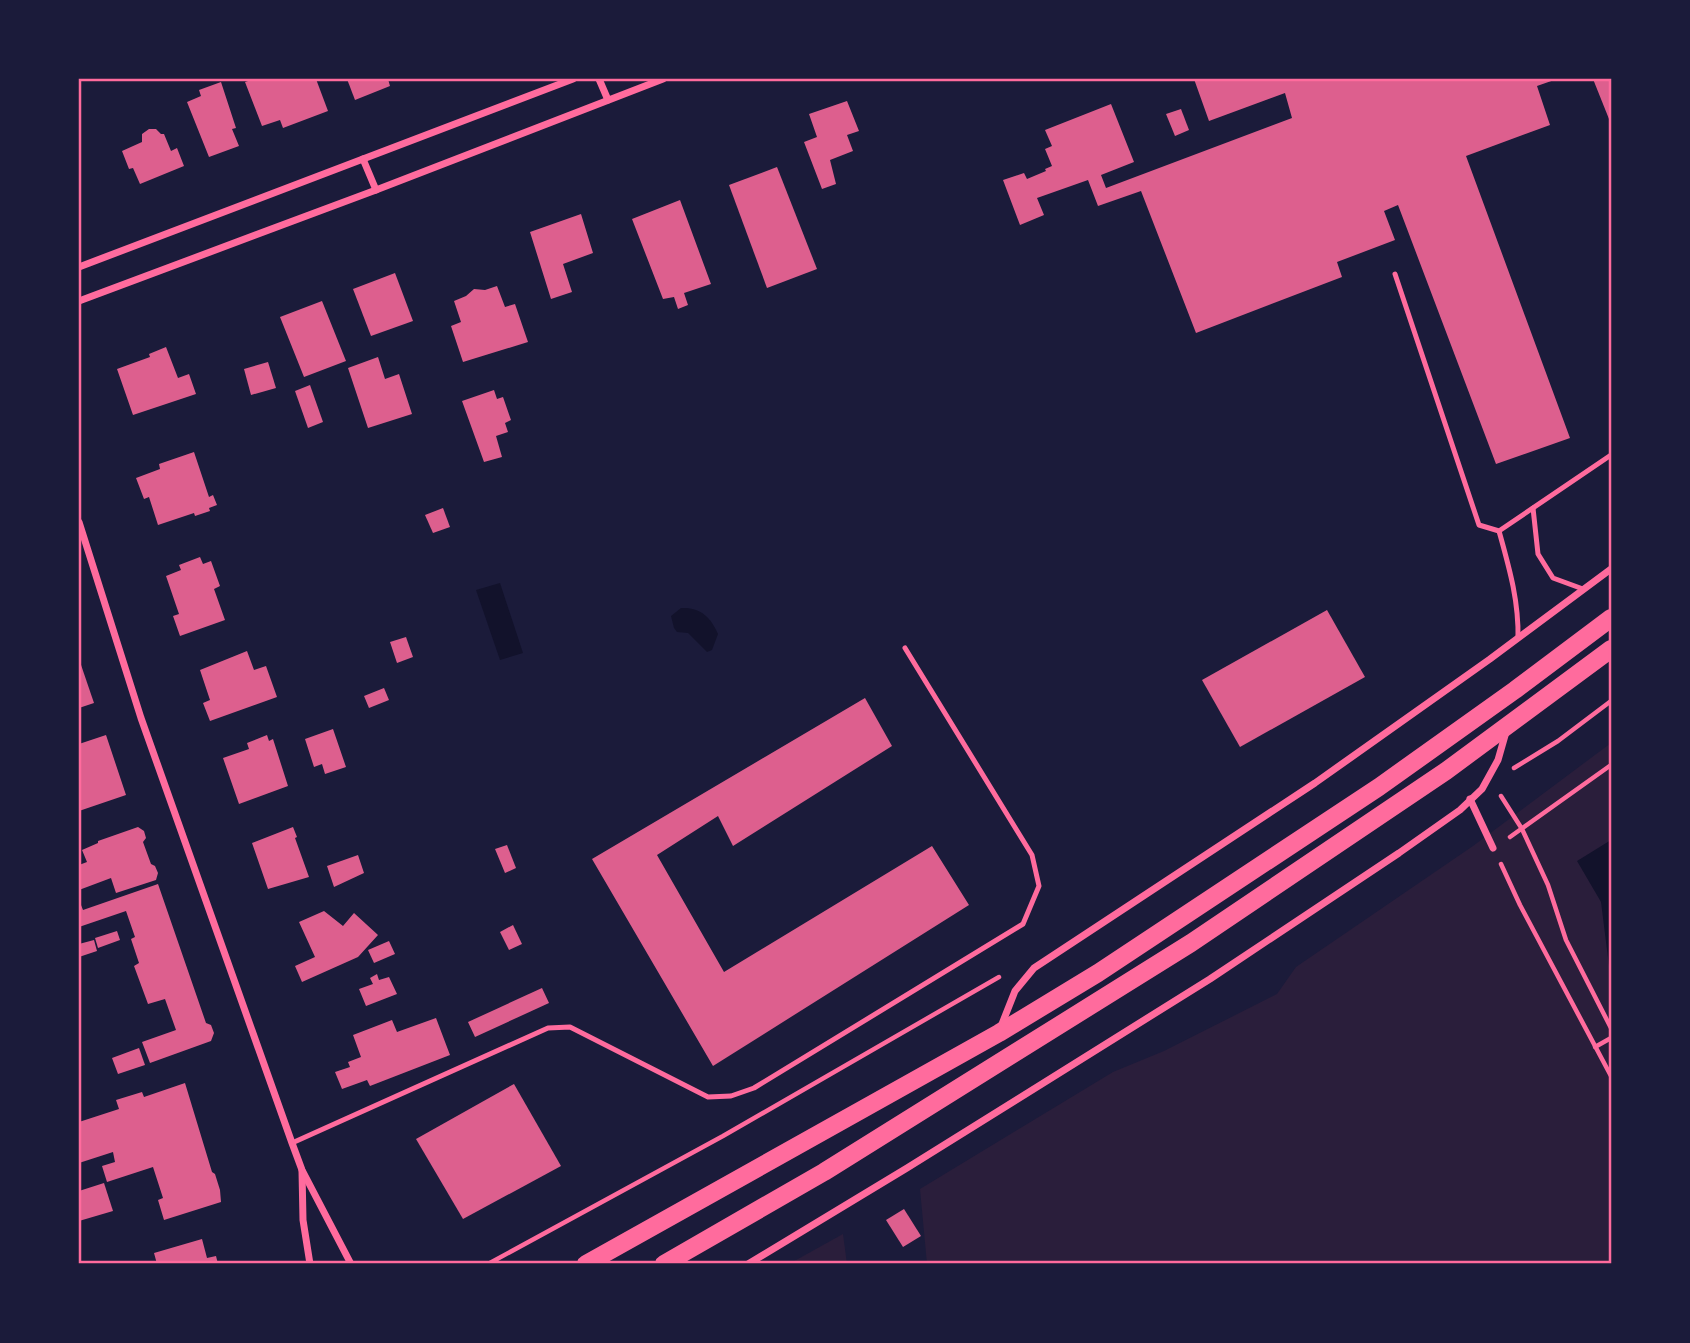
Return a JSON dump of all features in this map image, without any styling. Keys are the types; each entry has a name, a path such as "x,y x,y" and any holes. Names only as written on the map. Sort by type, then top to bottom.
{"main road":[{"path":"586,1264 999,1033 1173,925 1379,788 1611,618"},
{"path":"664,1264 824,1172 1191,943 1357,833 1611,649"}],"street":[{"path":"79,267 573,79"},
{"path":"599,79 608,100"},
{"path":"79,301 663,79"},
{"path":"363,159 376,190"},
{"path":"79,522 141,718 292,1143 302,1170 351,1264"},
{"path":"999,1033 1002,1019 1015,991 1034,968 1286,802 1518,639 1611,569"},
{"path":"748,1264 1210,979 1460,810 1482,789 1498,760 1507,726"},
{"path":"1470,799 1493,848"},
{"path":"302,1170 303,1220 310,1264"}],"lane":[{"path":"1395,274 1479,525 1499,531"},
{"path":"1499,531 1611,455"},
{"path":"1533,508 1538,554 1553,578 1583,589"},
{"path":"1499,531 1514,585 1519,614 1518,639"},
{"path":"292,1143 548,1028 570,1027 708,1097 731,1096 754,1088 1023,924 1039,886 1032,855 905,648"}],"path":[{"path":"1611,701 1521,765 1488,777 1522,830 1548,885 1566,940 1611,1028"},
{"path":"1522,830 1611,765"},
{"path":"1493,848 1520,905 1611,1076"},
{"path":"488,1264 723,1136 1002,976 1034,968"},
{"path":"1605,1016 1611,1013"},
{"path":"1595,1047 1611,1038"}],"shaded area":[{"path":"500,583 523,653 500,660 476,590"},
{"path":"681,608 699,611 712,623 718,634 712,650 707,652 688,633 677,632 674,628 671,616"},
{"path":"1611,743 1611,1264 927,1264 920,1189 1113,1072 1164,1051 1277,994 1296,967 1473,846"},
{"path":"1611,840 1611,982 1601,902 1577,861"},
{"path":"843,1234 847,1264 789,1264"}],"building":[{"path":"254,79 316,79 328,111 283,128 280,120 262,126 245,82"},
{"path":"347,79 388,79 390,86 355,100"},
{"path":"1194,79 1557,79 1537,86 1550,125 1466,156 1570,438 1496,464 1398,205 1384,211 1395,240 1337,262 1342,277 1196,333 1141,191 1098,206 1088,180 1037,198 1044,215 1020,225 1003,180 1024,173 1027,179 1046,171 1045,169 1052,166 1045,149 1052,146 1045,130 1111,104 1134,162 1101,175 1106,188 1292,118 1285,93 1209,121"},
{"path":"1593,79 1611,79 1611,124"},
{"path":"221,82 236,128 232,129 239,146 209,157 187,102 201,96 199,90"},
{"path":"847,101 859,131 847,135 853,151 830,160 836,184 822,189 804,142 817,137 809,114"},
{"path":"1181,109 1189,130 1175,136 1166,114"},
{"path":"149,129 156,129 164,134 171,151 177,148 184,166 140,184 133,168 129,169 122,151 142,142 142,134"},
{"path":"777,167 817,269 767,288 729,185"},
{"path":"680,200 711,284 684,293 688,305 678,309 674,297 663,299 632,219"},
{"path":"581,214 593,253 563,264 572,292 551,299 530,232"},
{"path":"395,273 413,321 371,336 353,289"},
{"path":"497,286 505,307 515,304 528,342 463,362 451,326 461,322 454,301 474,289 485,290"},
{"path":"322,301 346,361 304,377 280,317"},
{"path":"166,347 178,378 189,374 196,394 133,415 117,369 150,357 149,354"},
{"path":"378,357 385,379 399,374 412,414 368,428 348,368"},
{"path":"268,362 276,388 251,395 244,369"},
{"path":"310,385 323,422 308,428 295,391"},
{"path":"494,390 497,399 503,397 511,420 505,423 508,432 496,436 502,457 484,462 462,401"},
{"path":"194,452 209,497 213,495 217,505 209,508 210,511 195,516 194,513 158,525 149,497 144,499 136,478 160,469 159,464"},
{"path":"443,508 450,527 433,533 425,515"},
{"path":"200,557 203,564 211,561 220,586 214,589 225,620 180,636 173,616 179,614 166,576 181,570 179,565"},
{"path":"1327,610 1365,677 1240,747 1202,680"},
{"path":"406,637 413,657 397,663 390,642"},
{"path":"247,651 254,670 266,666 277,697 210,721 203,703 210,700 200,670"},
{"path":"79,659 94,703 79,708"},
{"path":"384,688 389,700 369,708 364,696"},
{"path":"865,698 892,746 733,846 718,816 657,855 724,972 932,846 969,905 713,1066 592,859"},
{"path":"333,729 346,767 325,774 322,764 314,767 305,739"},
{"path":"106,735 126,795 79,811 79,744"},
{"path":"267,735 269,741 273,739 288,786 239,804 223,758 249,749 247,743"},
{"path":"138,827 144,831 146,838 143,842 151,864 158,873 156,880 116,893 111,878 79,890 79,865 87,862 82,850 98,841"},
{"path":"293,827 309,877 268,889 252,843"},
{"path":"507,845 516,868 505,873 495,849"},
{"path":"358,855 364,873 334,887 327,866"},
{"path":"158,884 206,1023 211,1025 214,1033 211,1041 150,1063 142,1042 176,1030 165,999 148,1004 134,966 139,963 131,939 135,937 126,911 79,927 79,900 83,910"},
{"path":"324,911 343,926 354,913 378,935 358,957 302,982 295,966 315,957 299,922"},
{"path":"513,925 522,944 509,950 500,932"},
{"path":"117,931 120,940 98,948 95,938"},
{"path":"94,940 97,951 79,957 79,944"},
{"path":"389,941 395,954 374,963 368,950"},
{"path":"377,974 379,980 389,977 397,994 366,1006 359,989 373,984 370,978"},
{"path":"542,988 549,1003 475,1037 468,1022"},
{"path":"436,1018 450,1055 370,1086 367,1080 342,1089 335,1072 350,1067 348,1062 361,1057 353,1035 392,1020 397,1032"},
{"path":"139,1048 145,1065 118,1074 112,1058"},
{"path":"185,1083 220,1190 221,1202 164,1220 158,1200 163,1198 153,1167 107,1182 102,1166 115,1162 113,1152 79,1163 79,1122 119,1109 116,1100 142,1092 144,1097"},
{"path":"514,1084 561,1166 463,1219 416,1139"},
{"path":"104,1183 113,1211 79,1221 79,1191"},
{"path":"904,1209 921,1236 903,1247 886,1220"},
{"path":"202,1239 207,1258 216,1256 218,1264 157,1264 154,1253"}]}
